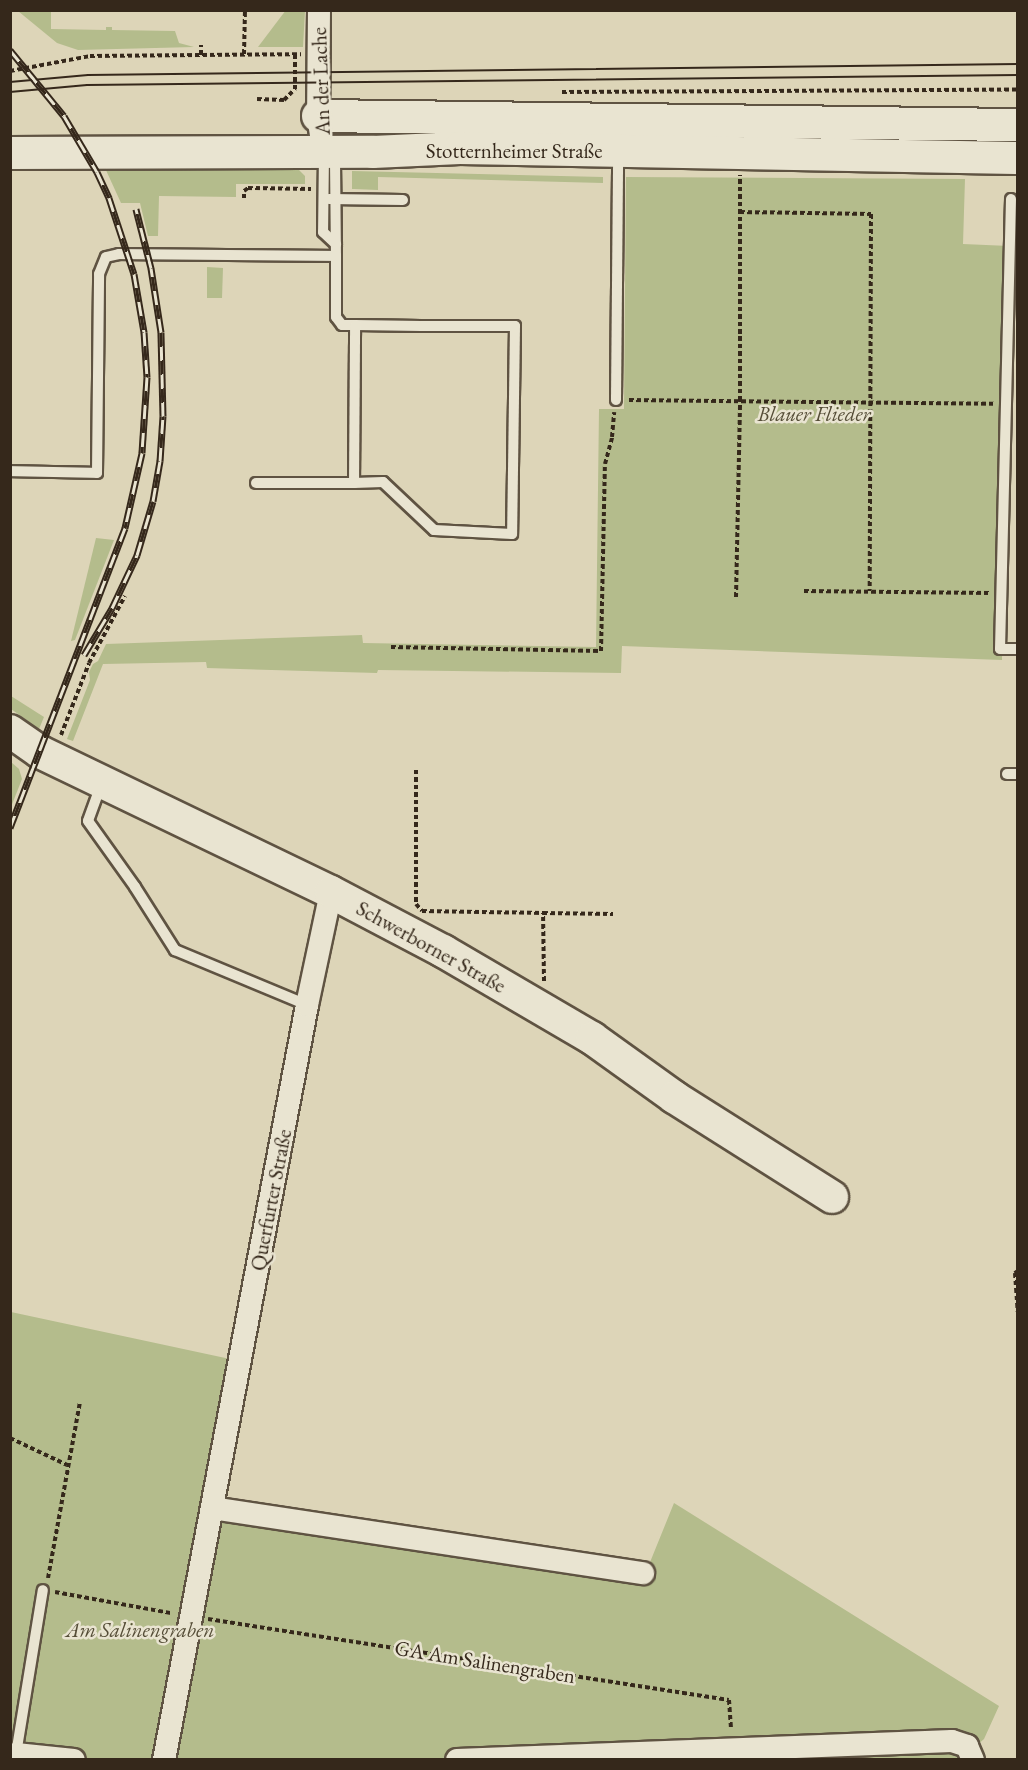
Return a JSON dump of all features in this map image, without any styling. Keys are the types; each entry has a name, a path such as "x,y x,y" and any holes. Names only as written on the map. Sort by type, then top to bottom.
{"main road":[{"name":"Stotternheimer Straße","path":"318,116 1017,125"},
{"name":"Stotternheimer Straße","path":"10,153 324,152 460,148 1017,158"},
{"name":"Schwerborner Straße","path":"10,731 52,758 331,892 443,951 592,1038 674,1097 832,1197"}],"street":[{"name":"An der Lache","path":"319,10 318,116 324,152"},
{"name":"Querfurter Straße","path":"212,1508 307,1005 331,892"},
{"path":"164,1760 212,1508 643,1573"},
{"path":"457,1760 952,1741 967,1746 974,1760"},
{"path":"16,1754 74,1760"}],"lane":[{"path":"324,152 323,232 336,244"},
{"path":"256,483 383,482 434,530 512,534 515,326 342,325 336,317 335,161 324,152"},
{"path":"616,400 618,152"},
{"path":"322,199 403,200"},
{"path":"1011,199 1000,649 1017,649"},
{"path":"10,471 97,473 99,274 106,257 119,254 336,256"},
{"path":"354,483 355,325"},
{"path":"102,782 88,821 135,887 175,950 307,1005"},
{"path":"16,1754 43,1590"}],"path":[{"path":"244,54 245,10"},
{"path":"201,45 201,55"},
{"path":"257,99 284,100 295,89 295,54"},
{"path":"10,71 90,56 318,54"},
{"path":"550,92 1017,90"},
{"path":"736,597 741,169"},
{"path":"244,198 244,191 248,188 305,189"},
{"path":"741,212 871,214 870,591"},
{"path":"391,647 601,651 605,464 616,400 1000,405"},
{"path":"804,591 996,594"},
{"path":"52,758 95,650 124,596"},
{"path":"416,770 416,904 422,911 613,914"},
{"path":"543,913 543,981 553,987"},
{"path":"1017,1271 1015,1273 1017,1312"},
{"path":"1017,1338 1017,1343"},
{"path":"43,1590 48,1578 80,1401"},
{"path":"10,1438 67,1465"},
{"name":"GA Am Salinengraben","path":"43,1590 192,1616 729,1700 732,1749"}],"green space":[{"path":"286,10 305,11 303,47 258,47"},
{"path":"18,11 51,11 51,29 106,30 106,27 112,27 112,30 175,31 179,43 194,47 78,50 57,43"},
{"path":"108,165 298,169 305,176 305,184 236,184 236,197 159,196 158,236 148,236 140,203 121,203 105,168"},
{"path":"352,171 603,177 603,183 378,177 378,190 352,189"},
{"name":"Blauer Flieder","path":"626,177 965,179 963,244 1009,246 1002,660 622,646 621,673 378,670 377,673 207,668 206,662 103,664 73,741 67,739 90,680 89,672 93,664 98,661 106,644 362,635 363,643 596,647 599,409 624,409"},
{"path":"207,267 223,268 222,298 207,298"},
{"path":"96,538 114,540 75,640 71,641"},
{"path":"11,696 44,717 39,729 11,709"},
{"path":"11,762 19,769 22,779 11,807"},
{"name":"Am Salinengraben","path":"11,1312 230,1359 200,1517 642,1582 674,1503 999,1706 984,1739 966,1755 965,1759 11,1760"}],"tram line":[{"path":"10,82 88,75 1018,64"},
{"path":"10,92 87,85 1018,75"}],"railway":[{"path":"10,50 64,116 97,172 109,198 134,274 144,332 147,377 142,453 125,528 10,828"},
{"path":"84,655 112,608 137,555 153,501 160,461 163,416 161,332 151,268 136,209"}]}
